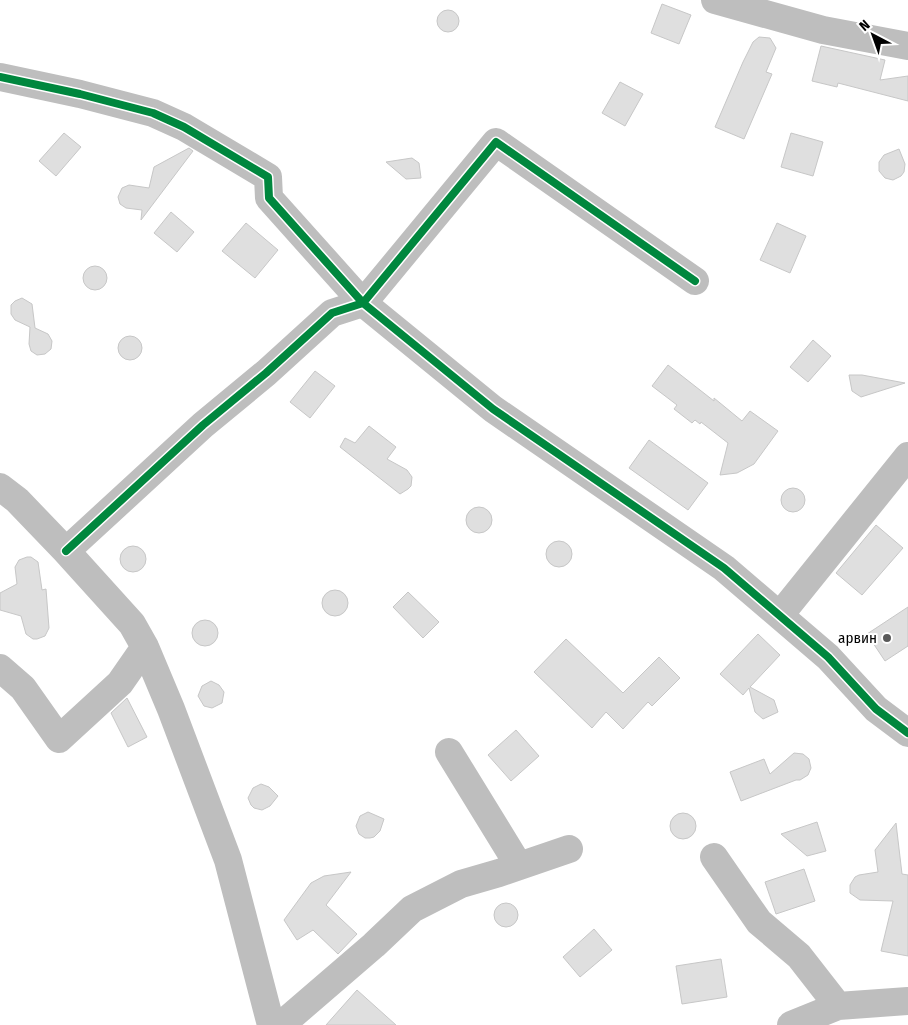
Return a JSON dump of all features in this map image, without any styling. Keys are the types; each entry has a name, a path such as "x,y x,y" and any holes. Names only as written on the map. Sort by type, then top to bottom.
{"street":[{"path":"715,0 823,30 908,46"},
{"path":"0,77 80,94 154,113 184,127 268,178 269,198 363,303 492,409 724,568 828,657 876,709 908,733"},
{"path":"66,551 203,425 266,373 332,313 363,303 496,142 696,281"},
{"path":"780,616 908,456"},
{"path":"0,487 17,500 66,551 132,624 145,647 171,708 228,860 271,1025"},
{"path":"0,668 23,688 59,739 120,683 145,647"},
{"path":"449,752 519,866"},
{"path":"281,1025 374,945 412,909 461,884 569,849"},
{"path":"714,857 759,922 799,956 838,1006"},
{"path":"791,1025 838,1006 908,1001"}],"building":[{"path":"662,4 691,15 679,44 651,33"},
{"path":"448,10 456,13 459,21 456,29 448,32 440,29 437,21 440,13"},
{"path":"759,37 770,38 776,48 766,72 772,74 744,139 715,127 743,62 753,42"},
{"path":"821,46 885,60 880,80 908,76 908,101 838,83 837,87 812,81"},
{"path":"620,82 643,94 625,126 602,113"},
{"path":"64,133 81,147 56,176 39,161"},
{"path":"791,133 823,142 813,176 781,167"},
{"path":"189,148 193,151 141,220 142,210 126,208 120,204 118,197 122,188 129,185 149,188 154,167"},
{"path":"899,149 905,164 904,172 893,180 885,178 879,171 879,162 884,155"},
{"path":"412,158 419,163 421,178 406,179 386,162"},
{"path":"171,212 194,232 177,252 154,233"},
{"path":"246,223 278,250 255,278 222,251"},
{"path":"777,223 806,236 790,273 760,260"},
{"path":"95,266 103,270 107,278 103,286 95,290 87,286 83,278 87,270"},
{"path":"22,298 32,304 35,328 48,334 52,341 51,349 45,354 37,355 31,351 29,344 30,327 15,320 11,314 11,305"},
{"path":"130,336 135,337 141,343 141,353 135,359 130,360 125,359 119,353 118,348 119,343 125,337"},
{"path":"813,340 831,356 808,382 790,367"},
{"path":"668,365 742,421 750,411 778,431 754,464 737,473 720,475 728,443 701,422 700,424 695,420 692,423 674,409 677,405 652,386"},
{"path":"315,371 335,386 310,418 290,402"},
{"path":"849,375 862,375 905,383 861,397 852,391"},
{"path":"369,426 396,447 387,459 407,470 412,477 411,486 400,494 340,447 345,438 355,443"},
{"path":"649,440 708,483 688,510 629,468"},
{"path":"793,488 802,491 805,500 802,509 793,512 784,509 781,500 784,491"},
{"path":"479,507 488,511 492,520 488,529 479,533 470,529 466,520 470,511"},
{"path":"876,525 903,548 862,595 836,573"},
{"path":"559,541 568,545 572,554 568,563 559,567 550,563 546,554 550,545"},
{"path":"133,546 142,550 146,559 142,568 133,572 124,568 120,559 124,550"},
{"path":"31,557 38,562 42,590 46,589 49,628 45,636 37,639 33,639 26,634 21,616 0,610 0,593 17,584 15,567 19,560"},
{"path":"335,590 344,594 348,603 344,612 335,616 326,612 322,603 326,594"},
{"path":"408,592 439,622 423,638 393,607"},
{"path":"908,607 908,646 885,661 867,634"},
{"path":"205,620 214,624 218,633 214,642 205,646 196,642 192,633 196,624"},
{"path":"758,634 780,655 750,687 774,700 778,712 763,719 755,712 749,688 743,695 720,674"},
{"path":"566,639 623,693 659,657 680,678 652,706 648,702 623,729 606,712 592,728 534,672"},
{"path":"211,681 219,685 224,692 222,703 212,708 204,706 198,696 202,686"},
{"path":"127,698 147,737 128,747 111,713"},
{"path":"516,730 539,756 511,781 488,755"},
{"path":"794,753 803,754 809,759 811,768 808,775 800,780 741,801 730,772 764,759 770,774"},
{"path":"261,784 269,787 278,796 270,806 262,810 254,808 248,798 253,788"},
{"path":"368,812 384,819 380,831 374,837 365,838 359,834 356,826 360,816"},
{"path":"683,813 692,817 696,826 692,835 683,839 674,835 670,826 674,817"},
{"path":"817,822 826,851 807,856 781,834"},
{"path":"896,823 902,874 908,875 908,956 881,951 893,901 860,900 850,893 850,885 855,877 878,872 875,850"},
{"path":"804,869 815,901 776,914 765,882"},
{"path":"351,872 326,905 357,934 338,954 313,930 297,940 284,920 311,883 324,876"},
{"path":"506,903 515,906 518,915 515,924 506,927 497,924 494,915 497,906"},
{"path":"594,929 612,950 580,977 563,957"},
{"path":"721,959 727,997 682,1004 676,966"},
{"path":"357,990 396,1025 326,1025"}],"cycle path":[{"path":"0,77 80,94 153,113 184,127 268,177 269,198 363,303 332,313 266,373 203,425 66,551"},
{"path":"695,281 496,142 363,303 493,409 724,568 828,657 876,709 908,733"}],"place":[{"name":"арвин","path":"887,638"}]}
